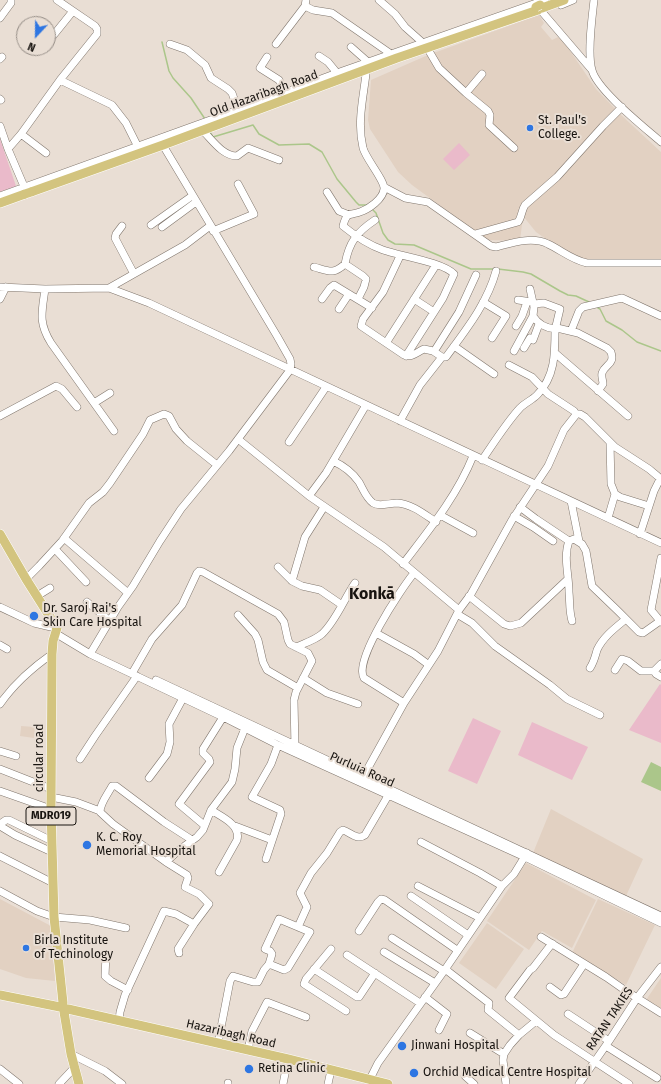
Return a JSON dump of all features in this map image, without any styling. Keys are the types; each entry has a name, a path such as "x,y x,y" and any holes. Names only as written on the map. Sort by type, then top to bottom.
{"main road":[{"path":"539,6 554,0"},
{"path":"539,6 564,0"},
{"name":"Old Hazaribagh Road","path":"0,202 539,6"},
{"path":"0,534 37,596 54,630"},
{"path":"0,545 54,630"},
{"name":"circular road","path":"54,630 52,654 51,793 54,919 64,1008 71,1054 79,1084"},
{"name":"Hazaribagh Road","path":"0,995 119,1020 388,1084"}],"street":[{"path":"8,149 97,34 97,29 95,26 57,0"},
{"path":"378,0 396,14 405,27 423,43"},
{"path":"0,196 27,192 164,147 208,127 238,110 423,43 539,6 573,0"},
{"path":"591,69 590,44 594,0"},
{"path":"0,18 12,1"},
{"path":"276,44 306,3 313,10 332,13 391,54"},
{"path":"0,207 27,192 138,147 208,127 366,74 429,51 539,6"},
{"path":"539,6 591,69 596,79 622,107 661,142"},
{"path":"56,32 74,11"},
{"path":"170,44 186,50 205,65 211,78 232,93 238,110"},
{"path":"351,47 368,62"},
{"path":"429,51 439,68 488,111 490,115 489,125 514,148"},
{"path":"319,56 328,62 337,73"},
{"path":"267,57 260,68 279,80 285,93"},
{"path":"366,74 360,118 362,143 366,156 384,187 405,198 428,202 488,245 496,247 530,240 543,242 577,260 587,263 661,263"},
{"path":"466,93 482,74"},
{"path":"60,80 112,105 126,123 138,147"},
{"path":"474,234 518,222 525,205 557,177 622,107"},
{"path":"0,126 8,149 27,192"},
{"path":"208,127 220,149 229,154 237,156 248,148 279,160"},
{"path":"21,134 46,152"},
{"path":"91,652 118,606 128,593 181,509 238,439 290,370 291,364 288,355 164,147"},
{"path":"110,288 212,229 254,214 238,184"},
{"path":"384,187 381,195 369,208 349,215 345,219 342,226 381,250 436,265 449,270 454,274 434,312 406,356"},
{"path":"327,192 339,211 349,215"},
{"path":"151,225 194,199"},
{"path":"162,227 194,199"},
{"path":"314,266 337,271 345,264 349,247 356,236 365,226 375,220"},
{"path":"122,226 115,238 134,274"},
{"path":"400,256 385,287 363,319 361,326 406,356 412,356 424,349 433,351 442,357"},
{"path":"345,264 366,279 358,299"},
{"path":"386,343 436,265"},
{"path":"400,421 420,385 442,357 446,357 483,302 493,282 496,271"},
{"path":"433,351 460,312 476,275"},
{"path":"322,299 334,285 372,308"},
{"path":"0,300 3,287 45,289 110,288 149,303 661,543"},
{"path":"45,289 42,324 45,332 54,348 114,431"},
{"path":"530,289 534,316 539,324 556,329 571,331 607,348 612,352 612,360 603,371 603,384 598,391"},
{"path":"339,309 349,294"},
{"path":"571,331 583,307 622,298 661,316"},
{"path":"414,300 434,312"},
{"path":"482,460 520,409 542,388 551,373 554,364 556,326 560,308 518,300"},
{"path":"483,302 506,316 505,319 525,332"},
{"path":"516,326 532,303"},
{"path":"514,351 534,316"},
{"path":"492,338 505,319"},
{"path":"524,348 530,338 533,340 539,324"},
{"path":"454,346 494,374"},
{"path":"555,353 628,416"},
{"path":"509,365 528,374 548,394 571,408 576,414 580,414 585,417 610,442 649,469 660,479 640,534"},
{"path":"0,416 56,386 62,389 77,407"},
{"path":"289,442 326,386"},
{"path":"94,403 110,393"},
{"path":"309,496 333,461 366,405"},
{"path":"26,579 64,538 89,502 103,492 143,434 150,420 164,414 169,416 176,429 186,441 217,464"},
{"path":"365,780 368,768 404,703 429,665 520,506 536,485 554,455 564,430 574,419 576,414"},
{"path":"238,439 309,496 366,534 387,550 472,623 495,646 567,699 600,715"},
{"path":"610,442 611,484 615,494 649,506"},
{"path":"403,564 436,522 473,456"},
{"path":"333,461 347,468 354,475 364,493 374,504 395,503 406,505 436,522"},
{"path":"608,518 615,494"},
{"path":"571,501 579,542"},
{"path":"520,506 536,520 569,541 574,539 579,542 586,551 592,586 641,634 648,631 661,621 651,610 661,558"},
{"path":"292,581 305,536 324,507"},
{"path":"440,514 473,533"},
{"path":"514,516 553,541"},
{"path":"64,538 128,593"},
{"path":"569,541 566,556 570,594 569,607 572,621"},
{"path":"55,549 86,582"},
{"path":"278,568 292,581 302,586 320,590 342,605"},
{"path":"80,759 135,673 152,639 182,605 199,571 220,580 278,614 284,622 290,644 308,653 311,658 311,664 298,688 294,700 294,748"},
{"path":"404,703 366,680 362,676 362,666 376,633 395,597 414,573"},
{"path":"469,596 504,624 515,625 521,623 568,579"},
{"path":"296,647 316,638 323,632 355,583"},
{"path":"37,596 50,588"},
{"path":"87,602 110,621"},
{"name":"Purluia Road","path":"0,607 34,623 54,630 91,652 135,673 526,855 661,923"},
{"path":"238,615 255,634 258,640 263,662 267,670 298,688"},
{"path":"590,668 596,659 598,650 607,635 626,619"},
{"path":"376,633 414,654 429,665"},
{"path":"0,645 7,650"},
{"path":"1,700 25,674 52,654"},
{"path":"615,670 622,659 628,661 641,671 654,671 661,664"},
{"path":"654,671 661,677"},
{"name":"Purluia Road","path":"135,673 183,698 224,714 245,728 278,745 294,748"},
{"path":"303,678 327,693 358,704"},
{"path":"149,778 167,754 170,742 169,724 183,698"},
{"path":"204,825 179,804 210,762 203,753 203,749 224,714"},
{"path":"166,862 197,837 202,830 211,810 232,782 237,748 245,728"},
{"path":"266,859 281,814 280,810 252,797 271,764 278,745"},
{"path":"0,750 16,756"},
{"path":"0,769 51,793 100,810 113,824 166,862 187,875 188,878 185,887 199,894 209,904 178,949 179,953"},
{"name":"Purluia Road","path":"365,780 389,794 661,916"},
{"path":"100,810 104,799 112,786 114,786 192,840"},
{"path":"0,791 51,809"},
{"path":"298,927 307,907 300,893 311,873 327,853 340,832 343,830 358,838 362,838 389,794"},
{"path":"211,810 235,826 272,840"},
{"path":"52,841 9,820 6,820 1,828 52,852"},
{"path":"219,872 238,837 235,826"},
{"path":"421,842 502,886"},
{"path":"370,1079 378,1063 445,970 457,950 502,886 514,874 526,855"},
{"path":"0,856 53,883"},
{"path":"418,886 480,918"},
{"path":"0,892 54,919 90,920 126,928"},
{"path":"411,896 468,935"},
{"path":"359,931 378,902 385,900 457,950"},
{"path":"119,1020 120,1012 128,990 164,911 176,914 194,924"},
{"path":"218,1043 230,981 234,976 253,982 258,982 269,964 272,954 270,951 265,949 279,919 310,932 288,968 284,970 269,964"},
{"path":"541,937 661,1013"},
{"path":"392,938 445,970 489,1003 488,1010 519,1034"},
{"path":"553,944 530,970 509,998 554,1035 629,1084"},
{"path":"330,949 304,984 346,1011"},
{"path":"384,952 435,983"},
{"path":"106,955 105,976 128,990"},
{"path":"347,955 420,1003"},
{"path":"550,987 561,995 564,994 584,964"},
{"name":"RATAN TAKIES","path":"579,1084 637,998 661,967"},
{"path":"314,969 357,997 359,997 375,973"},
{"path":"426,997 444,1010 447,1014 439,1030"},
{"path":"248,1050 252,1031 267,1002 306,1017"},
{"path":"568,1014 587,1028 596,1032 607,1043 657,1078"},
{"path":"506,1084 503,1060 504,1054 519,1034 536,1021"},
{"path":"470,1033 504,1054"},
{"path":"71,1054 105,1071 122,1084"},
{"path":"283,1084 288,1059"},
{"path":"59,1084 75,1067"},
{"path":"0,1069 19,1084"},
{"path":"328,1084 331,1070"},
{"path":"465,1076 474,1084"}],"shaded area":[{"path":"539,15 544,23 541,27 552,40 558,37 564,42 596,89 620,114 661,152 661,260 586,260 556,246 536,232 523,216 520,241 487,240 412,185 398,172 370,129 368,120 371,80 428,55"},
{"path":"0,139 16,186 0,192"},
{"path":"459,143 470,155 454,170 443,159"},
{"path":"660,684 661,685 661,743 629,730"},
{"path":"473,718 501,731 477,784 448,771"},
{"path":"532,722 588,747 572,780 518,755"},
{"path":"21,726 35,727 34,738 20,736"},
{"path":"651,762 661,767 661,791 641,782"},
{"path":"551,809 643,859 626,896 533,853"},
{"path":"526,863 596,900 572,948 542,931 529,950 487,921"},
{"name":"Birla Institute of Techinology","path":"0,899 51,926 55,981 26,978 0,969"},
{"path":"598,899 655,925 626,985 572,953"},
{"path":"487,923 524,949 496,989 459,963"},
{"path":"661,978 661,1009 646,1000"}],"waterway":[{"path":"162,42 169,71 173,78 191,98 205,119"},
{"path":"210,132 213,137 253,125 259,134 279,145 309,144 322,152 337,179 356,202 359,205 368,205"},
{"path":"372,209 376,213 383,233 388,240 395,244 414,245 471,269 494,269"},
{"path":"498,269 531,274 568,295 576,296 589,302"},
{"path":"595,306 600,309 606,321 622,330 637,342 661,351"}],"place":[{"name":"St. Paul's College.","path":"530,128"},
{"name":"Dr. Saroj Rai's Skin Care Hospital","path":"34,616"},
{"name":"K. C. Roy Memorial Hospital","path":"87,845"},
{"name":"Birla Institute of Techinology","path":"26,948"},
{"name":"Jinwani Hospital","path":"402,1046"},
{"name":"Retina Clinic","path":"249,1069"},
{"name":"Orchid Medical Centre Hospital","path":"414,1073"}],"district":[{"name":"Konkā","path":"372,595"}]}
